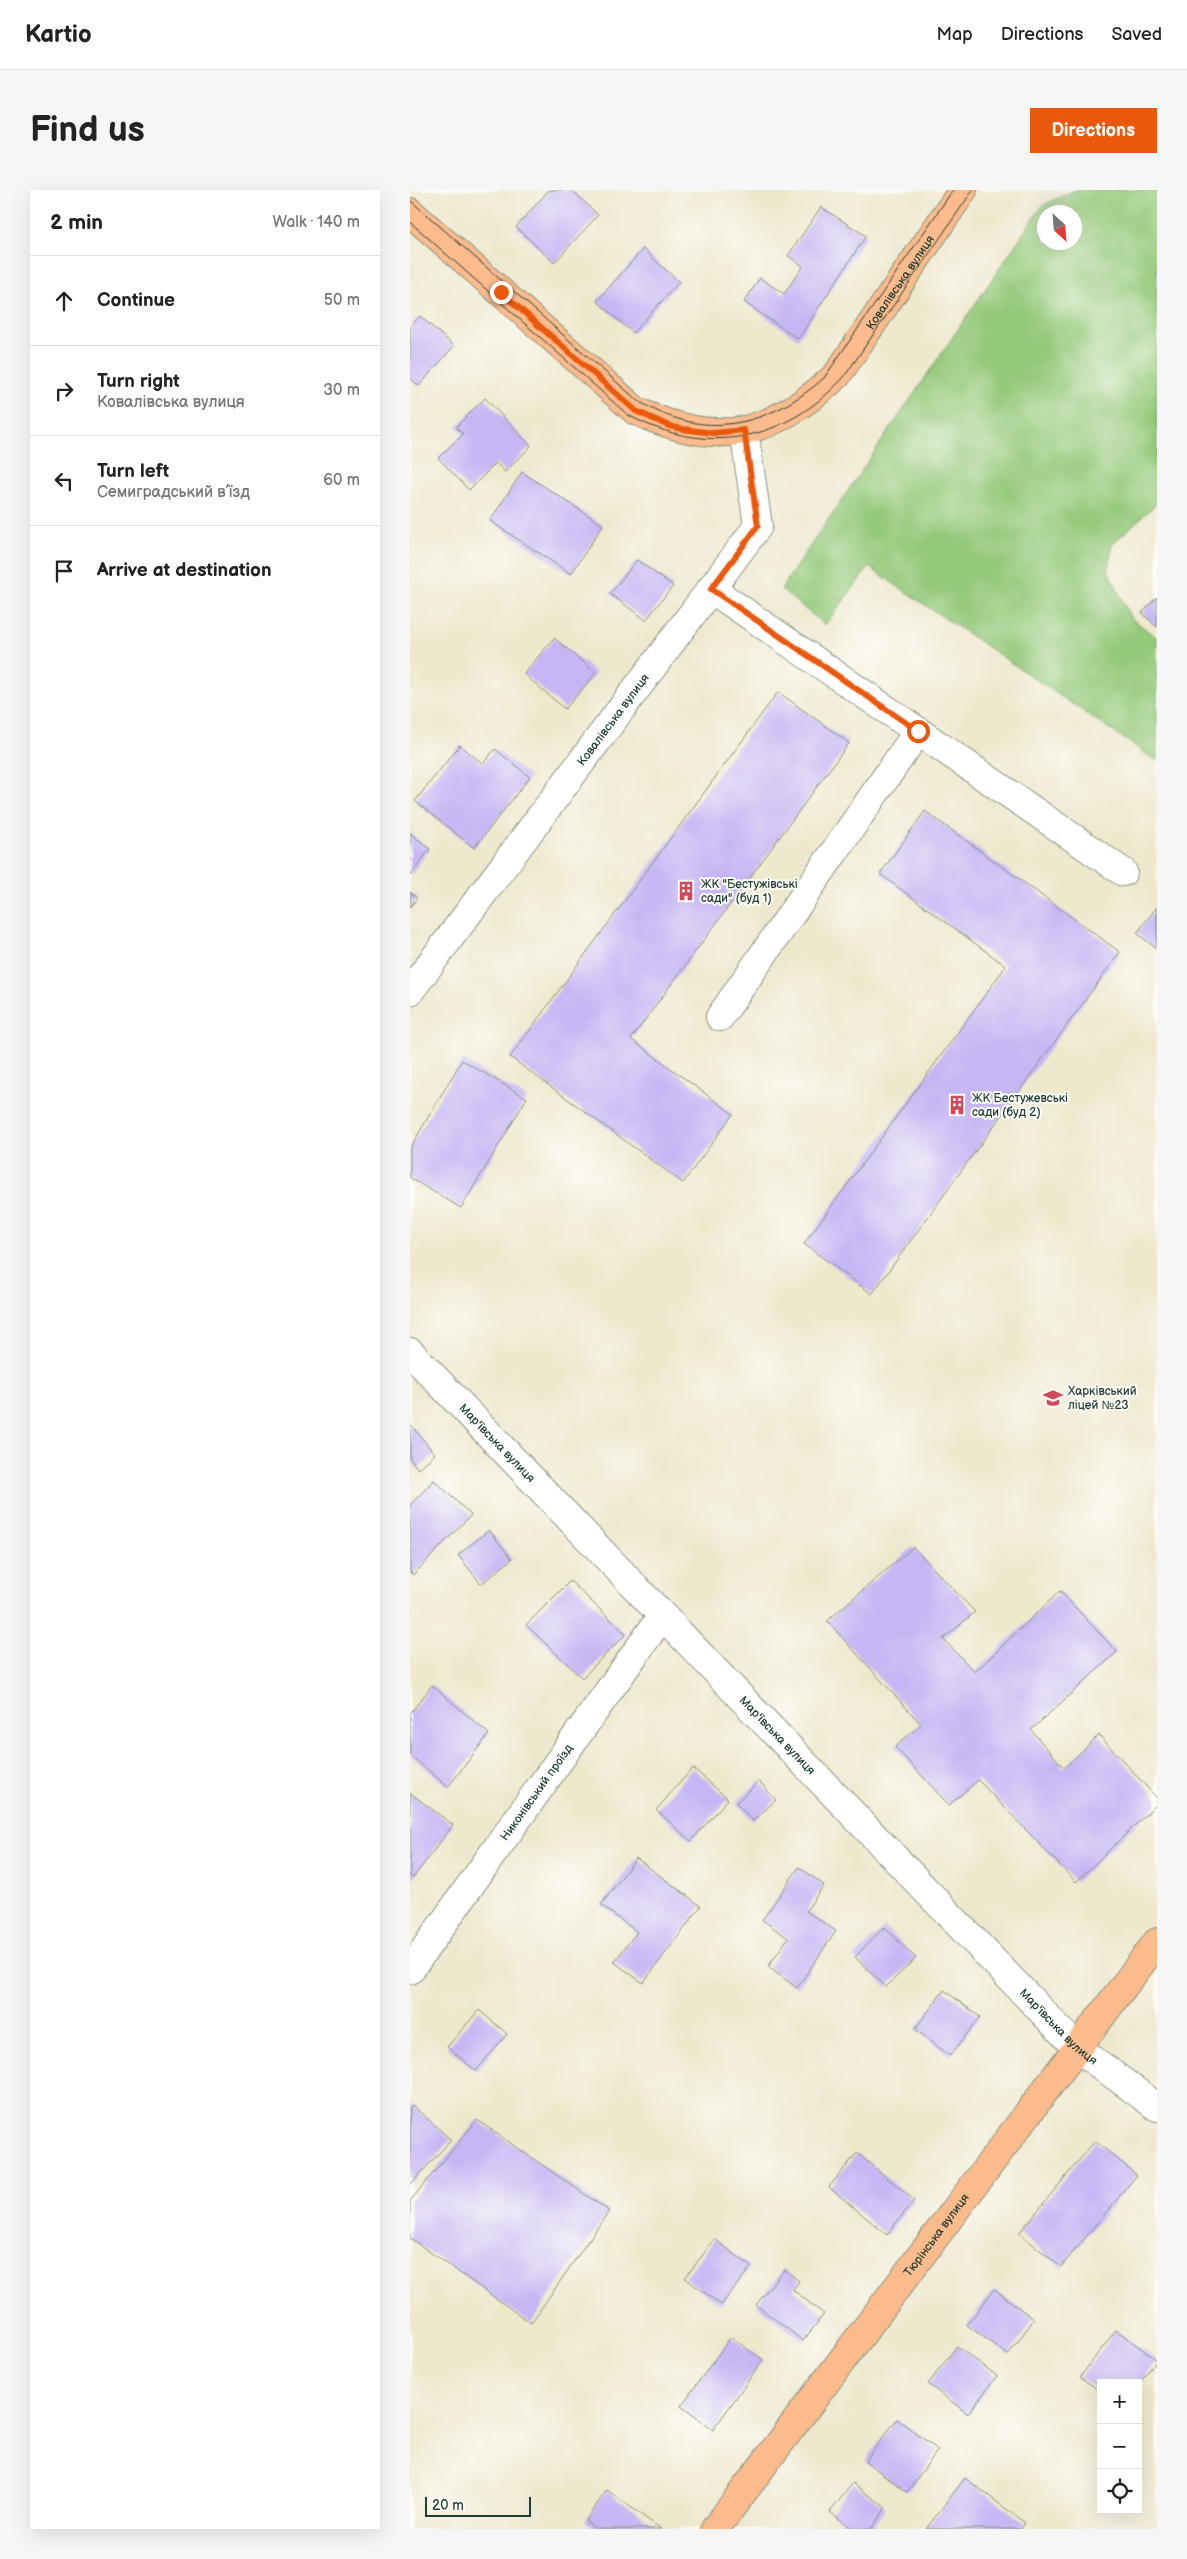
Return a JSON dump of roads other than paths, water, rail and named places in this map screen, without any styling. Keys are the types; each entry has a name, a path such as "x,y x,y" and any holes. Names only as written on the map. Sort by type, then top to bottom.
{"main road":[{"name":"Ковалівська вулиця","path":"410,212 636,411 669,426 713,433 744,430 771,421 794,410 837,375 963,190"},
{"name":"Тюрінська вулиця","path":"714,2529 1157,1942"}],"street":[{"name":"Ковалівська вулиця","path":"410,991 758,526 744,430"},
{"path":"711,589 1123,872"},
{"path":"720,1017 918,731"},
{"name":"Мар'ївська вулиця","path":"410,1352 1077,2048 1157,2106"},
{"name":"Никонівський проїзд","path":"410,1970 662,1616"}],"tram line":[{"path":"410,200 637,400 662,413 686,421 710,424 734,423 758,418 803,395 824,378 953,190"},
{"path":"410,222 628,415 657,428 686,436 715,439 743,436 770,429 796,416 821,399 844,377 973,190"}],"place":[{"name":"ЖК \"Бестужівські сади\" (буд 1)","path":"686,891"},
{"name":"ЖК Бестужевські сади (буд 2)","path":"957,1105"},
{"name":"Харківський ліцей №23","path":"1053,1398"}]}
